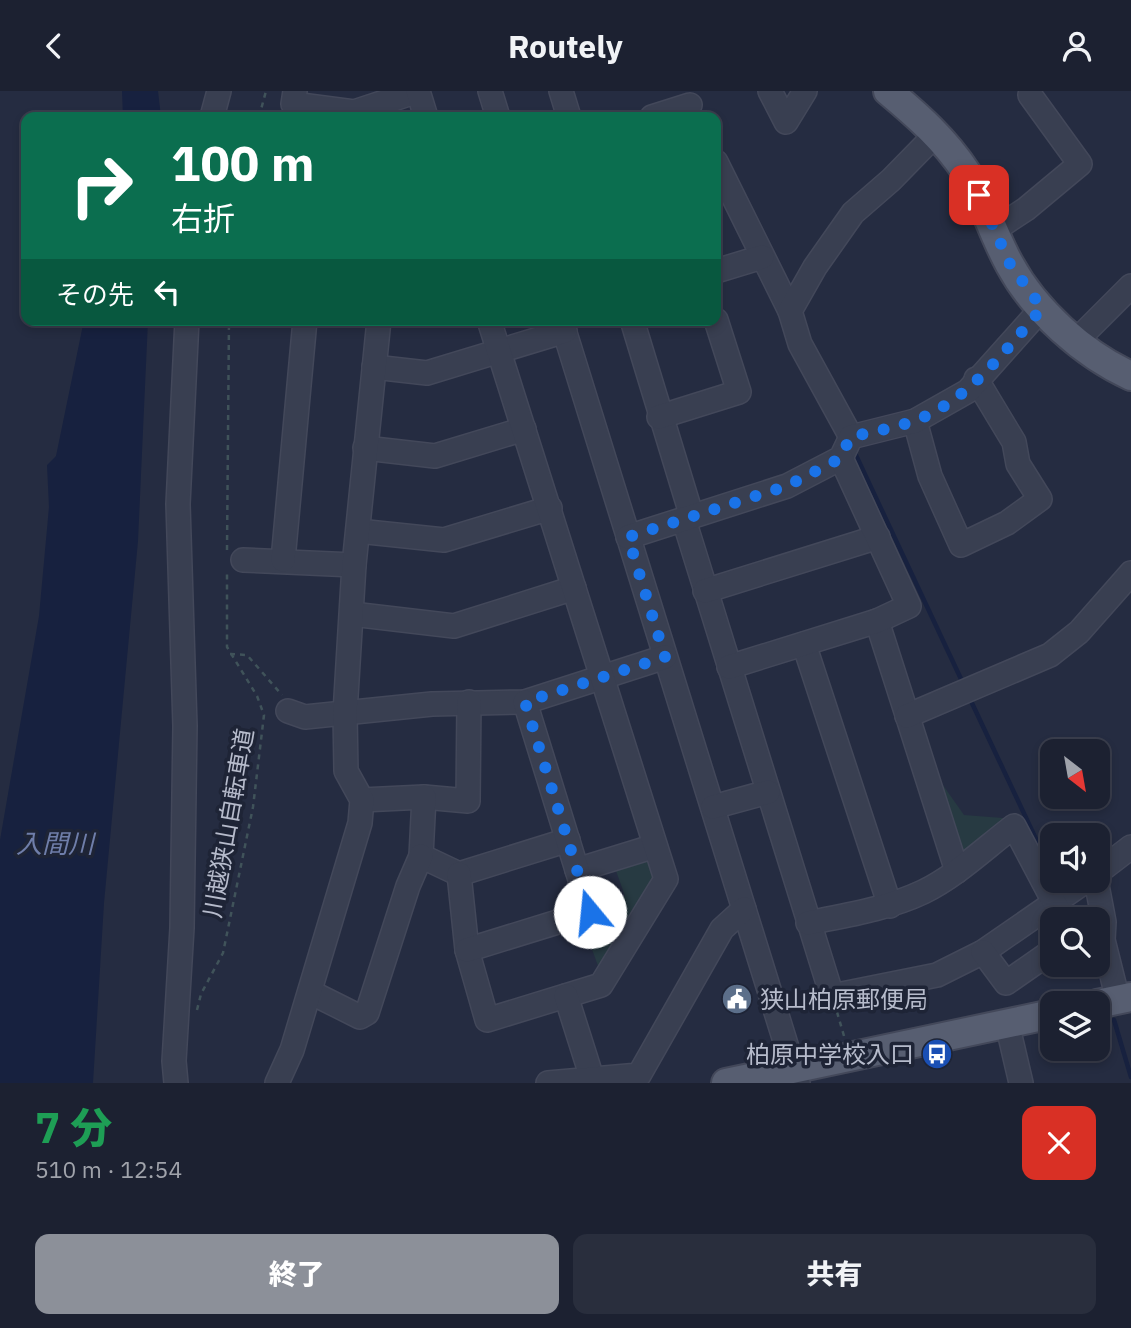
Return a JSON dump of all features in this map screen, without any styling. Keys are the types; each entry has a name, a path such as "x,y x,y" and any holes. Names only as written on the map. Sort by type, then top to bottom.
{"main road":[{"path":"900,95 937,133 967,174 1010,264 1042,308 1098,358 1131,376"},
{"path":"726,1083 796,1076 850,1056 1040,1016"}],"street":[{"path":"213,112 219,91"},
{"path":"295,91 293,104 354,111 418,91 424,112"},
{"path":"490,91 496,112"},
{"path":"561,91 567,112"},
{"path":"770,91 786,122 805,91"},
{"path":"994,230 1026,209 1080,164 1030,95"},
{"path":"667,112 690,104"},
{"path":"790,311 815,267 853,213 891,180 937,133"},
{"path":"721,180 790,311 800,344 846,447 878,537 909,606 877,621 729,667"},
{"path":"721,269 762,257"},
{"path":"1077,340 1131,286"},
{"path":"628,537 787,486 846,447 915,421 968,391 1042,308"},
{"path":"176,1083 174,1061 182,928 186,726 178,504 187,326"},
{"path":"283,560 304,326"},
{"path":"277,1083 292,1050 360,823 362,800 346,771 345,713 354,565 378,326"},
{"path":"459,874 467,950 487,1020 601,985 666,879 491,326"},
{"path":"374,367 427,373 499,351 563,326 796,1076"},
{"path":"634,326 688,519 705,591 808,923 832,996 937,975 984,951 1061,904 1014,826 957,871 924,892 890,906 808,923"},
{"path":"659,417 739,391 718,326"},
{"path":"915,421 930,476 961,545 1007,523 1040,499 1018,464 1014,442 976,379"},
{"path":"365,448 435,456 524,429"},
{"path":"358,531 444,540 550,508"},
{"path":"705,591 878,537"},
{"path":"243,559 354,565"},
{"path":"907,716 1049,655 1079,632 1131,573"},
{"path":"352,614 454,626 574,588"},
{"path":"877,621 957,871"},
{"path":"804,644 890,906"},
{"path":"288,711 305,717 469,702 525,702 665,657"},
{"path":"362,800 424,797 468,801 469,702"},
{"path":"467,950 590,912 525,702"},
{"path":"713,807 768,792"},
{"path":"310,992 360,1017 367,1013 408,885 421,856 424,797"},
{"path":"421,856 459,874 568,840"},
{"path":"578,870 655,846"},
{"path":"1110,863 1131,847"},
{"path":"1098,893 1104,922 1103,940 1115,1000"},
{"path":"548,1083 639,1075 722,929 744,909"},
{"path":"984,951 1006,983 1040,959"},
{"path":"566,996 592,1078"},
{"path":"1007,1023 1021,1083"}],"path":[{"path":"260,112 265,91"},
{"name":"川越狭山自転車道","path":"197,1014 201,994 223,953 253,807 264,715 257,696 230,655 226,638 229,326"},
{"path":"230,655 247,655 281,693 288,711"},
{"path":"832,996 850,1056"}],"shaded area":[{"path":"933,771 964,815 1016,819 964,856"},
{"path":"650,857 658,880 601,974 582,922 604,916 600,903 625,896 615,868"}],"water":[{"path":"122,91 158,91 160,112 123,112"},
{"name":"入間川","path":"83,326 148,326 138,541 104,903 93,1083 0,1083 0,840 39,616 49,507 47,465 56,456"}],"waterway":[{"path":"854,451 961,679"},
{"path":"971,701 1040,848"},
{"path":"1114,1020 1131,1077"}],"place":[{"name":"狭山柏原郵便局","path":"737,999"},
{"name":"柏原中学校入口","path":"937,1054"}],"route":[{"path":"590,912 525,702 665,657 628,537 787,486 841,458 850,437 915,421 968,391 976,379 999,359 1042,308 1024,287 1010,264 979,195"}]}
